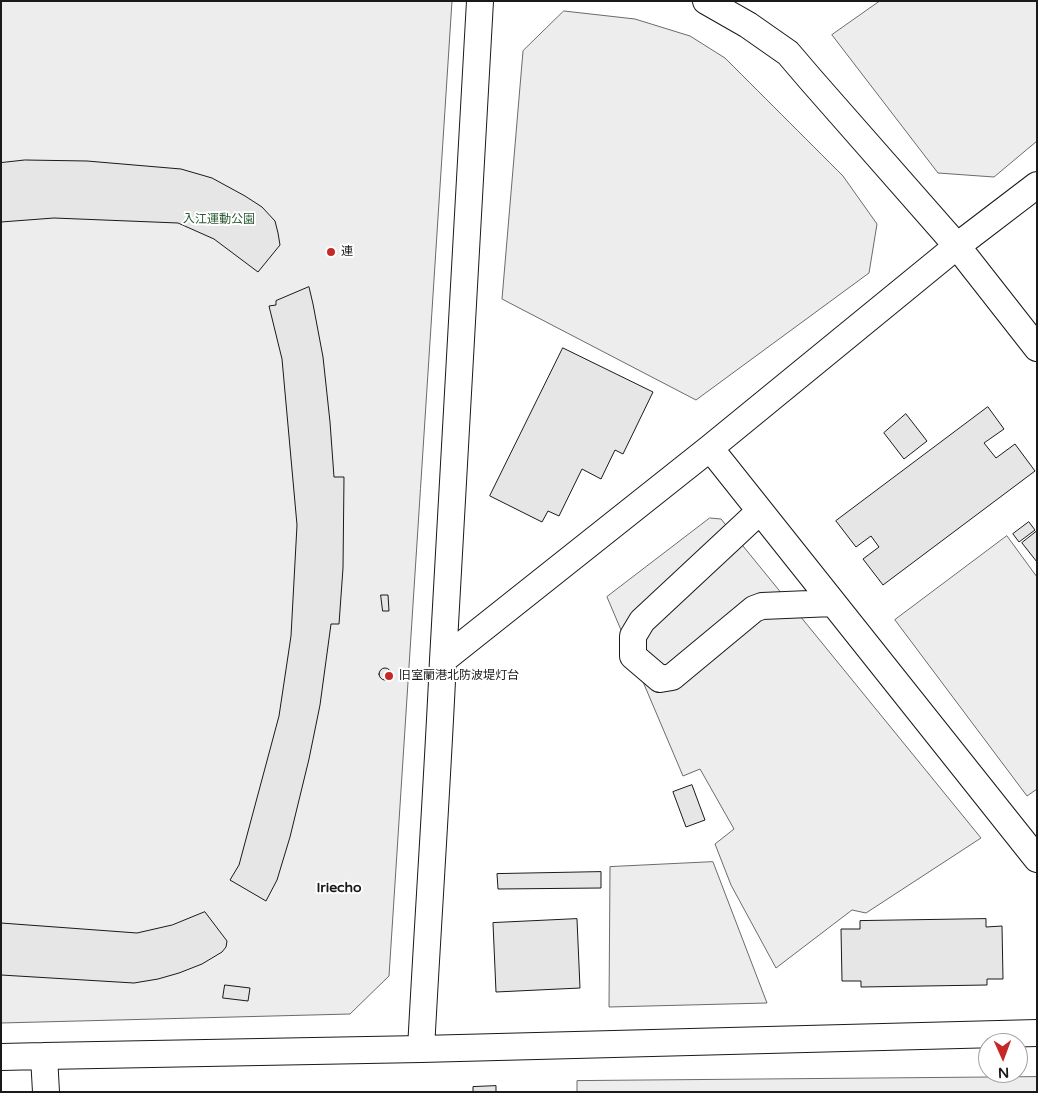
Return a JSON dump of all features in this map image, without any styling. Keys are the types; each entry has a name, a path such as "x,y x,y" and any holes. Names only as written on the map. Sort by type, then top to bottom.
{"street":[{"path":"422,1049 428,904 480,1"},
{"path":"706,1 748,25 788,53 957,246 1037,348"},
{"path":"443,660 710,448 957,246 1037,185"},
{"path":"710,448 1037,859"},
{"path":"760,511 642,621 633,636 634,656 660,679 672,677 754,609 762,606 833,604"},
{"path":"1,1057 422,1049 1037,1033"},
{"path":"44,1056 46,1092"}],"shaded area":[{"name":"入江運動公園","path":"1,1 452,1 389,976 350,1014 1,1023"},
{"path":"880,1 1037,1 1037,141 994,177 938,173 832,35"},
{"path":"564,11 635,19 690,36 725,58 843,176 877,224 869,273 696,400 502,299 523,51"},
{"path":"710,518 721,519 981,838 866,913 852,910 776,968 731,885 715,844 734,829 700,769 683,776 607,597"},
{"path":"1007,536 1037,577 1037,789 1027,796 895,620"},
{"path":"713,862 767,1003 609,1007 610,867"},
{"path":"1028,1077 1037,1077 1037,1092 577,1092 577,1081 978,1078 978,1083 1028,1083"}],"building":[{"path":"25,160 87,161 181,169 212,178 262,207 275,221 280,245 258,272 214,239 178,223 54,218 1,222 1,163"},
{"path":"309,287 323,357 334,477 344,477 343,568 339,624 331,624 320,705 309,759 290,837 277,880 266,901 230,880 239,865 279,716 291,636 297,525 282,359 269,306 276,305 276,301"},
{"path":"563,348 653,392 623,454 615,450 601,479 582,469 559,516 548,511 542,522 490,496"},
{"path":"988,407 1004,429 984,443 996,458 1015,444 1035,471 883,585 863,559 879,547 871,536 856,547 836,521"},
{"path":"906,414 927,441 904,459 884,433"},
{"path":"1029,522 1035,530 1019,542 1013,534"},
{"path":"1037,531 1037,562 1022,543"},
{"path":"381,595 388,595 389,611 383,611"},
{"path":"387,668 390,669 390,679 383,680 380,679 379,672 380,669"},
{"path":"692,785 705,820 686,827 673,792"},
{"path":"601,872 601,888 498,889 497,874"},
{"path":"205,912 227,941 226,947 222,952 202,964 179,973 134,983 1,975 1,923 137,933 172,925"},
{"path":"577,919 580,988 496,992 493,923"},
{"path":"986,919 986,927 1002,926 1003,979 987,979 987,985 861,987 861,981 842,981 841,929 860,929 860,921"},
{"path":"225,985 250,988 248,1001 223,998"},
{"path":"496,1086 496,1092 473,1092 473,1087"}],"place":[{"name":"連","path":"331,252"},
{"name":"旧室蘭港北防波堤灯台","path":"389,676"}],"district":[{"name":"Iriecho","path":"339,888"}]}
